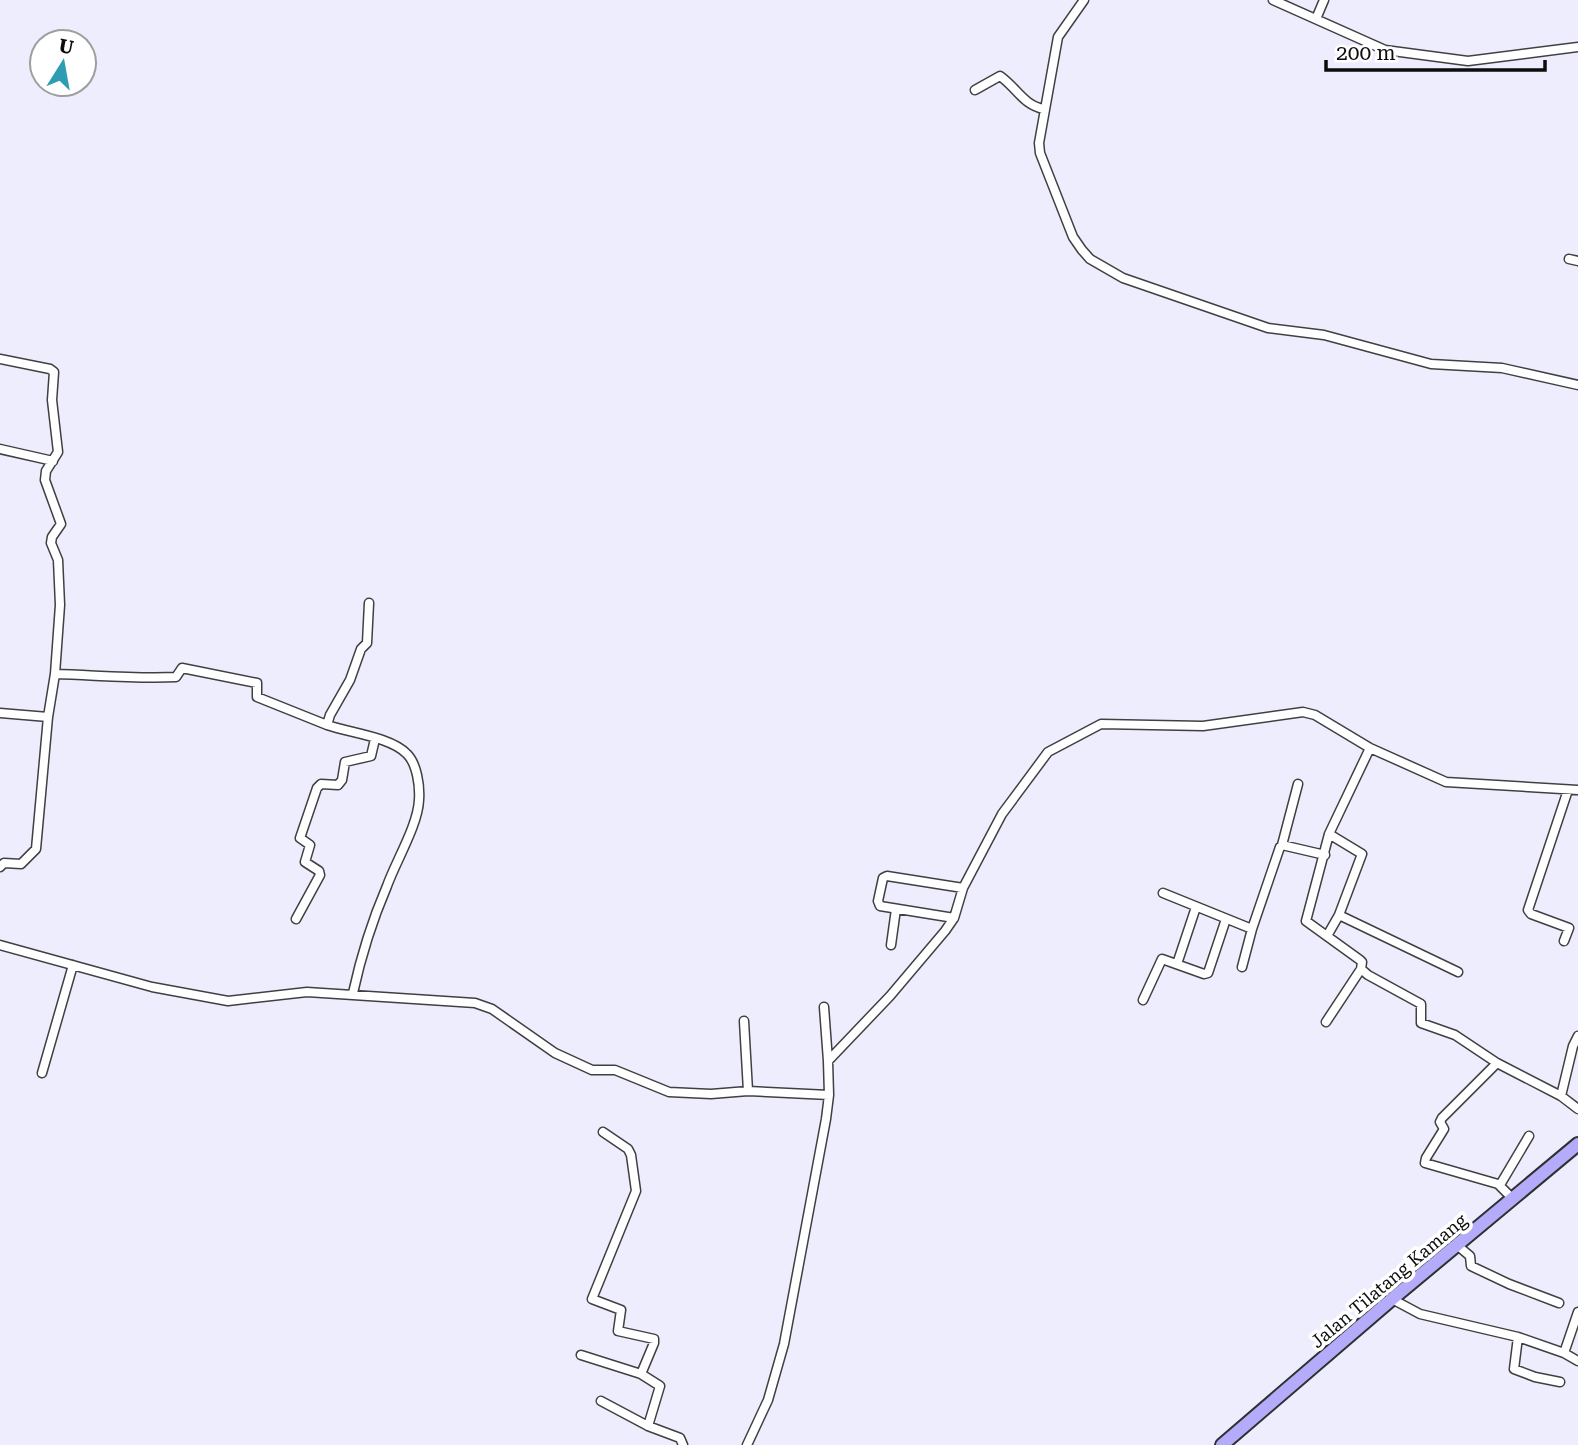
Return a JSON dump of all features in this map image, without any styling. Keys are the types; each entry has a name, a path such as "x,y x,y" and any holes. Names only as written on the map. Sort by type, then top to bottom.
{"street":[{"path":"1084,0 1058,37 1039,148 1073,237 1090,259 1123,278 1268,328 1317,333 1431,364 1502,368 1578,385"},
{"path":"1273,0 1385,50 1456,61 1578,47"},
{"path":"1316,19 1324,0"},
{"path":"975,90 1000,76 1017,90 1024,101 1033,107 1045,109"},
{"path":"0,359 54,372 52,400 58,452 46,471 45,480 61,520 51,542 58,560 60,605 36,849 21,864 4,863 0,867"},
{"path":"0,449 53,461"},
{"path":"327,725 350,680 361,649 367,643 369,603"},
{"path":"55,674 134,679 176,677 182,668 257,683 257,697 327,725 387,741 409,755 416,771 419,801 413,823 362,949 352,993"},
{"path":"828,1061 890,996 954,918 963,888 1002,814 1044,756 1101,724 1203,726 1303,712 1315,715 1370,748 1446,782 1578,790"},
{"path":"0,713 48,718"},
{"path":"296,919 320,875 305,862 310,845 300,840 317,788 321,784 338,785 342,780 344,763 371,756 375,739"},
{"path":"1326,1023 1362,969 1362,962 1305,918 1329,834 1370,748"},
{"path":"1242,967 1252,929 1282,845 1298,784"},
{"path":"1564,941 1569,928 1531,914 1528,910 1568,790"},
{"path":"1327,936 1339,915 1362,853 1329,834"},
{"path":"1282,845 1325,855"},
{"path":"954,918 880,906 878,901 883,878 887,876 963,888"},
{"path":"1163,893 1252,929"},
{"path":"1177,964 1196,907"},
{"path":"891,945 896,909"},
{"path":"1339,915 1458,972"},
{"path":"1143,1000 1160,961 1166,959 1204,974 1208,973 1226,919"},
{"path":"0,945 152,987 228,1001 307,992 464,1001 483,1005 567,1059 592,1070 615,1070 669,1093 748,1091 829,1095"},
{"path":"41,1073 73,965"},
{"path":"1362,969 1421,1004 1421,1023 1455,1035 1497,1063 1561,1096 1578,1109"},
{"path":"747,1445 768,1400 784,1344 829,1095 824,1007"},
{"path":"744,1021 748,1091"},
{"path":"1561,1096 1578,1036"},
{"path":"1497,1063 1442,1118 1440,1122 1444,1129 1424,1160 1426,1165 1500,1185 1511,1198"},
{"path":"603,1132 628,1149 632,1155 636,1191 593,1299 621,1310 618,1331 654,1339 641,1374"},
{"path":"1500,1185 1529,1136"},
{"name":"Jalan Tilatang Kamang","path":"1222,1445 1578,1144"},
{"path":"1458,1246 1470,1256 1471,1266 1559,1303"},
{"path":"1392,1299 1420,1314 1518,1338 1564,1353 1578,1361"},
{"path":"1564,1353 1578,1312"},
{"path":"1518,1338 1514,1369 1527,1375 1560,1382"},
{"path":"581,1355 641,1374 660,1386 648,1426"},
{"path":"601,1401 648,1426 680,1438 683,1445"}]}
